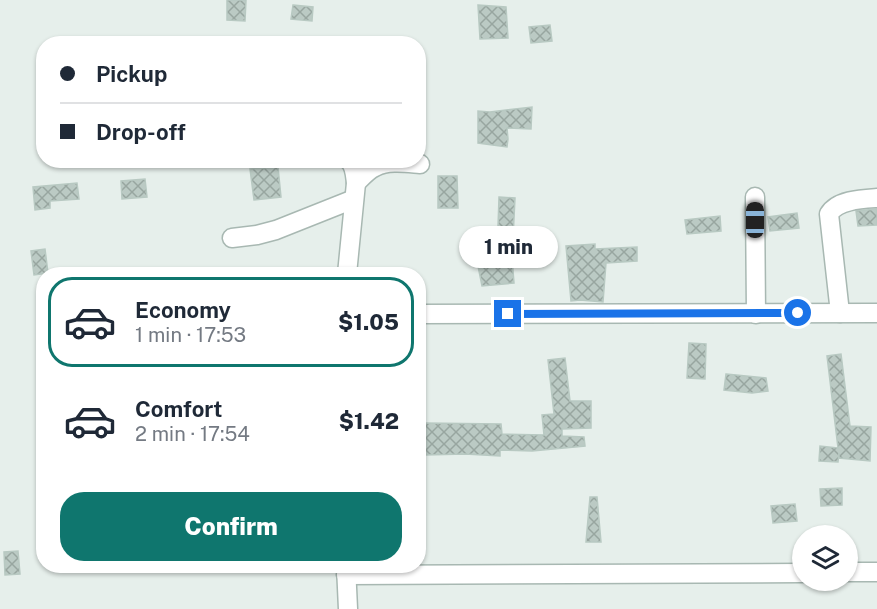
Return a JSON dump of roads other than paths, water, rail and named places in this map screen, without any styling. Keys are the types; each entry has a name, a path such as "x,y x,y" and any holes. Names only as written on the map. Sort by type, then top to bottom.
{"street":[{"path":"348,267 355,191 354,168"},
{"path":"232,238 276,230 355,191 374,168"},
{"path":"755,197 756,314"},
{"path":"840,313 829,214 833,207 839,204 877,198"},
{"path":"426,314 877,313"},
{"path":"426,571 792,573"},
{"path":"858,572 877,572"},
{"path":"346,573 348,609"}]}
